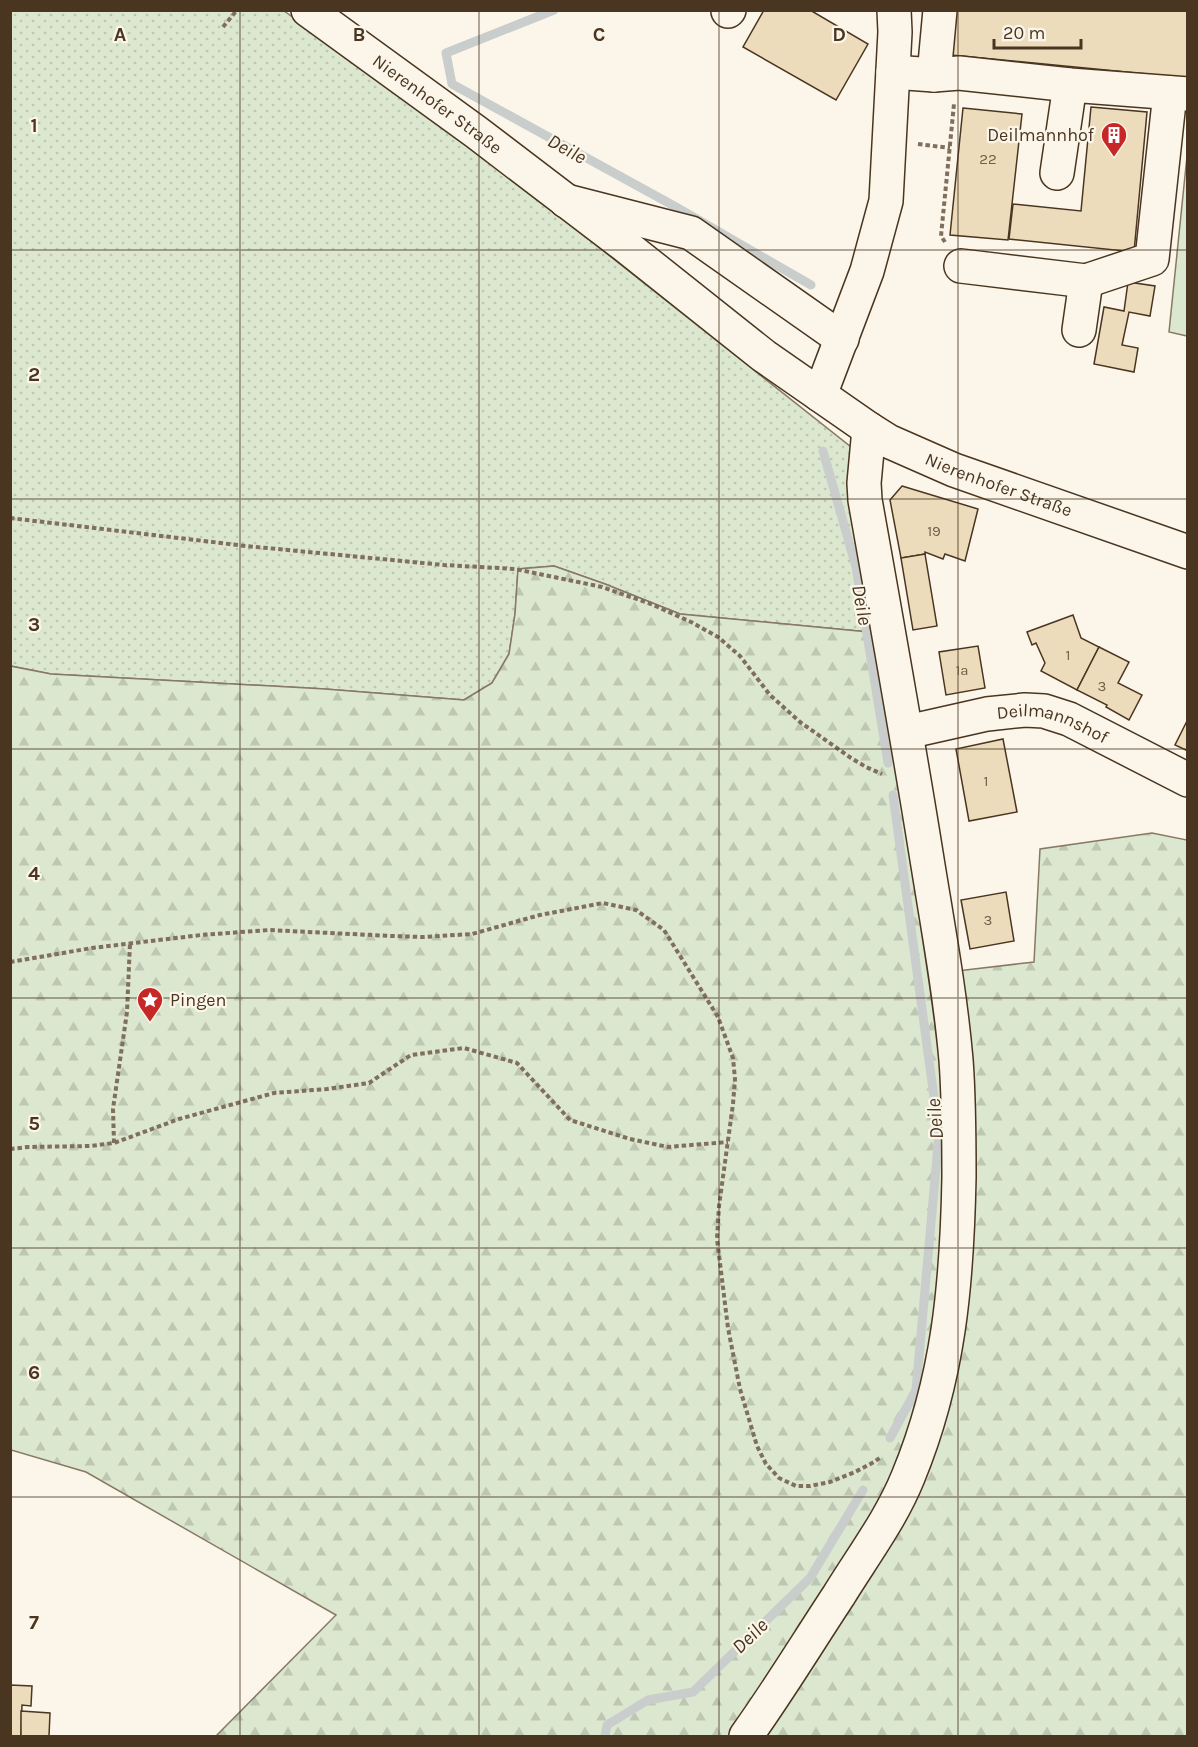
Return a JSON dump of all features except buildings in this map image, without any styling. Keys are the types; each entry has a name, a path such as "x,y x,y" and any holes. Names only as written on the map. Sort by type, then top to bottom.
{"street":[{"name":"Nierenhofer Straße","path":"308,10 476,132 764,356 888,441 954,470 1188,552"},
{"path":"810,388 842,339 867,271 886,201 895,32 894,10"},
{"path":"940,10 946,74"},
{"path":"892,72 946,74 1179,93 1152,259 1086,281 961,266"},
{"path":"1057,173 1070,85"},
{"name":"Nierenhofer Straße","path":"566,201 691,233 842,339"},
{"path":"1079,330 1086,281"},
{"path":"746,1737 869,1548 892,1510 907,1479 936,1397 950,1321 958,1243 959,1124 956,1060 949,998 907,732 865,500 864,483 869,429"},
{"name":"Deilmannshof","path":"907,732 987,714 1025,710 1044,711 1069,719 1188,780"}],"path":[{"path":"223,27 237,10"},
{"path":"946,74 941,236 961,266"},
{"path":"10,518 258,547 444,565 514,569 602,587 651,604 718,637 740,656 770,695 800,722 866,767 882,774 914,777"},
{"path":"10,962 92,948 201,935 269,930 391,936 472,934 540,915 603,903 636,910 664,930 718,1017 733,1058 735,1079 733,1104 719,1206 717,1239 728,1328 740,1389 757,1446 766,1464 779,1478 796,1486 810,1486 830,1482 855,1472 874,1462 898,1443 921,1442"},
{"path":"114,1143 113,1109 127,1012 130,943"},
{"path":"10,1149 114,1143 179,1119 274,1094 369,1083 411,1055 464,1048 517,1063 570,1120 630,1139 668,1147 728,1142"}],"green space":[{"path":"10,11 284,11 393,88 851,447 879,633 680,614 554,566 518,569 509,654 492,683 464,700 325,689 51,674 11,666"},
{"path":"1187,156 1187,336 1169,332"},
{"path":"554,566 680,614 879,633 957,971 1034,962 1040,849 1152,833 1187,840 1187,1736 216,1736 336,1615 86,1472 11,1450 10,666 51,674 325,689 464,700 492,683 509,654 518,569"}],"waterway":[{"name":"Deile","path":"554,10 446,53 452,84 676,207 811,285"},
{"name":"Deile","path":"823,451 856,567 888,763"},
{"name":"Deile","path":"890,1438 916,1390 939,1134 893,795"},
{"name":"Deile","path":"605,1736 607,1725 648,1700 693,1692 810,1578 863,1490"}],"place":[{"name":"Deilmannhof","path":"1114,158"},
{"name":"Pingen","path":"150,1023"}]}
